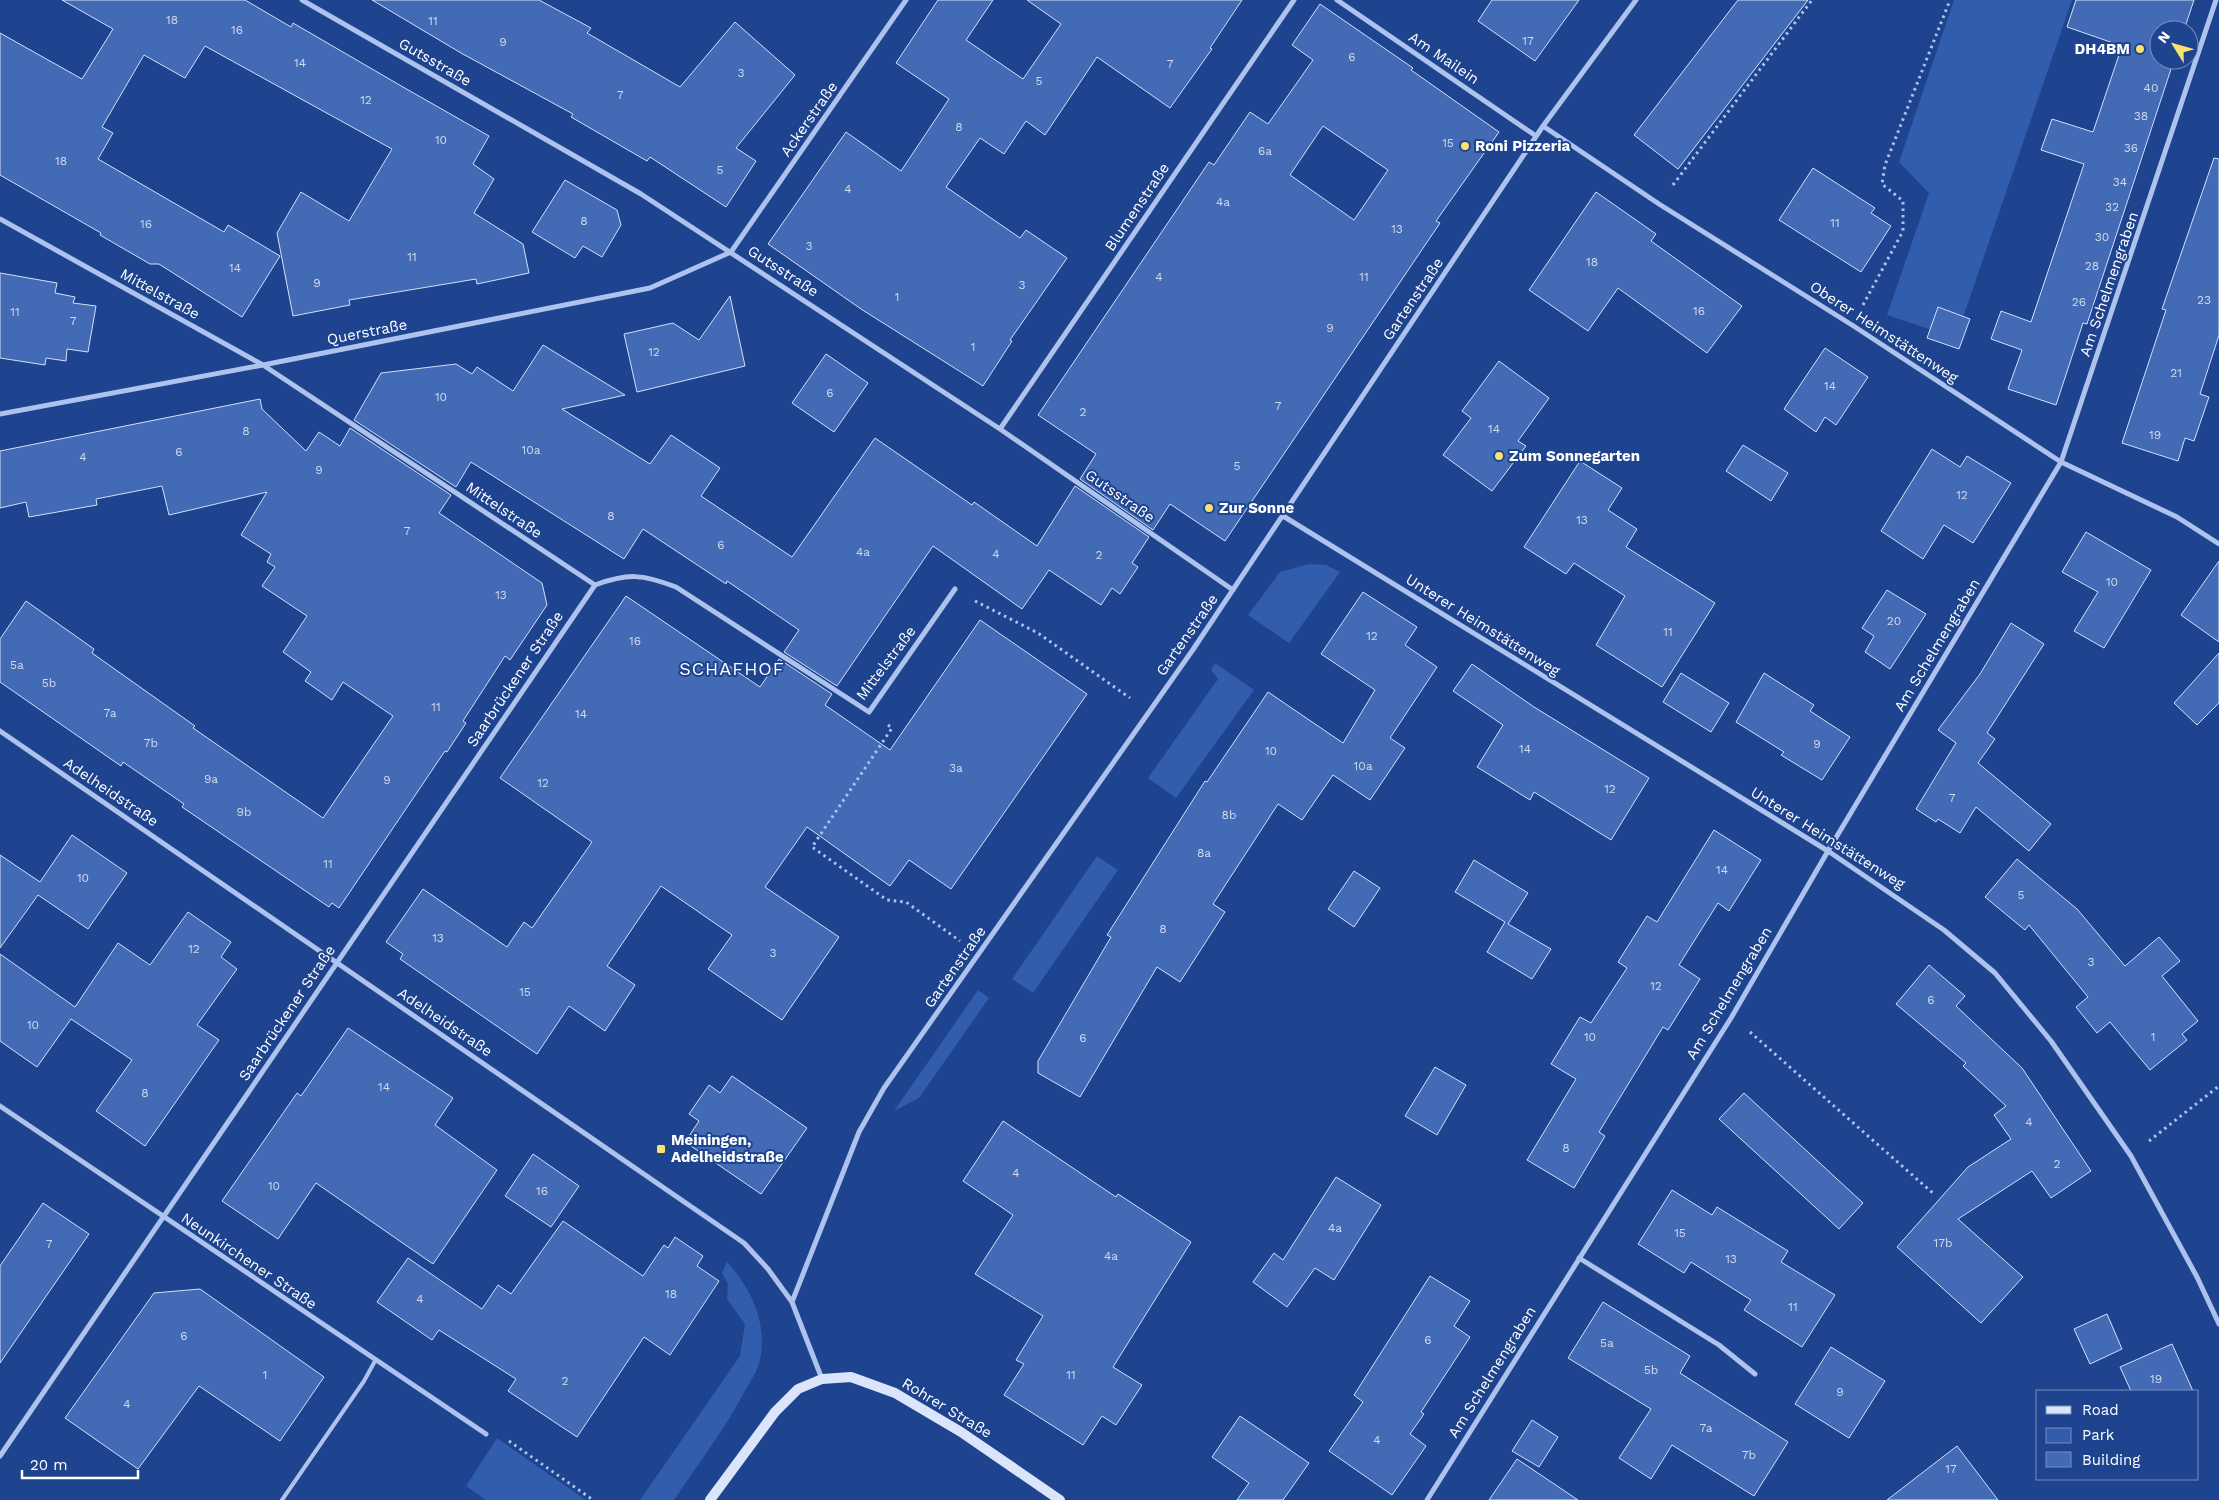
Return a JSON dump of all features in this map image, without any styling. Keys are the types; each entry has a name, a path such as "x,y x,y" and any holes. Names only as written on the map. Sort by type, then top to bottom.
{"main road":[{"name":"Rohrer Straße","path":"710,1500 774,1412 798,1389 822,1379 851,1377 895,1393 961,1432 1060,1500"}],"street":[{"name":"Gutsstraße","path":"302,0 641,194 1000,429 1233,590"},
{"name":"Ackerstraße","path":"732,252 906,0"},
{"name":"Blumenstraße","path":"1000,429 1294,0"},
{"name":"Am Mailein","path":"1337,0 1536,136"},
{"name":"Gartenstraße","path":"792,1302 859,1132 890,1079 1233,590 1536,136 1636,0"},
{"name":"Am Schelmengraben","path":"1427,1500 1731,1018 1828,851 2062,462 2216,0"},
{"name":"Oberer Heimstättenweg","path":"1543,126 1659,204 1852,325 2062,462 2177,517 2219,544"},
{"name":"Mittelstraße","path":"0,219 263,365 595,585 618,577 633,576 655,579 676,587 869,712 955,589"},
{"name":"Querstraße","path":"0,414 263,365 650,288 732,252"},
{"name":"Unterer Heimstättenweg","path":"1283,516 1828,851 1944,930 1995,973 2051,1041 2131,1156 2219,1324"},
{"name":"Saarbrückener Straße","path":"0,1456 162,1216 595,585"},
{"name":"Adelheidstraße","path":"0,731 744,1243 768,1269 792,1302 822,1379"},
{"name":"Neunkirchener Straße","path":"0,1106 375,1361 486,1434"},
{"path":"1580,1258 1719,1345 1755,1374"}],"lane":[{"path":"282,1500 364,1381 375,1361"}],"path":[{"path":"1659,204 1812,0"},
{"path":"1852,325 1903,231 1903,201 1882,184 1885,165 1950,0"},
{"path":"955,589 1038,633 1148,711"},
{"path":"869,712 892,728 812,847 887,900 906,902 979,954"},
{"path":"1731,1018 1935,1196"},
{"path":"2131,1156 2219,1086"},
{"path":"486,1434 490,1428 593,1500"}],"green space":[{"path":"1954,0 2072,0 1956,338 1887,315 1929,193 1899,162"},
{"path":"1309,564 1326,565 1340,572 1289,643 1248,615 1280,572"},
{"path":"1215,663 1254,690 1176,798 1148,778 1218,679 1211,670"},
{"path":"1097,856 1118,870 1033,993 1012,979"},
{"path":"978,990 989,998 919,1098 894,1111"},
{"path":"727,1262 744,1285 757,1311 762,1338 758,1367 729,1419 674,1500 640,1500 740,1356 745,1324 727,1299 728,1284 722,1273"},
{"path":"497,1438 586,1500 486,1500 466,1486"}],"building":[{"path":"62,0 245,0 291,27 293,23 489,136 473,164 494,179 474,213 523,244 529,273 477,284 476,279 349,300 350,305 293,316 277,233 301,192 349,221 392,149 205,46 185,78 144,55 102,127 113,133 98,159 224,232 228,225 280,256 242,317 159,264 150,264 100,235 101,233 0,175 0,33 82,79 113,29"},
{"path":"372,0 539,0 591,28 587,33 680,87 735,22 795,75 736,148 756,161 726,207 650,157 647,161 571,117 573,114 461,53"},
{"path":"938,0 993,0 966,40 1023,79 1061,24 1027,0 1242,0 1210,48 1212,49 1170,108 1097,57 1045,135 1026,121 1004,154 980,138 946,187 1020,238 1026,230 1067,258 1010,340 1012,341 983,386 861,309 768,244 846,132 901,171 949,99 896,63"},
{"path":"1492,0 1579,0 1535,61 1478,21"},
{"path":"1738,0 1808,0 1678,169 1634,135"},
{"path":"2076,0 2194,0 2187,20 2149,20 2149,70 2171,70 2087,324 2083,323 2056,405 2008,389 2022,350 1991,339 2001,311 2031,322 2084,164 2041,150 2052,119 2093,132 2122,46 2067,27"},
{"path":"1320,4 1413,68 1411,70 1499,132 1436,221 1440,223 1225,541 1170,504 1153,530 1080,479 1096,454 1038,415 1209,162 1214,165 1250,112 1268,124 1313,60 1292,45","holes":["1323,126 1388,170 1354,220 1290,175"]},
{"path":"2214,158 2219,159 2219,335 2200,394 2209,397 2194,441 2185,438 2178,461 2122,443 2166,310 2162,309"},
{"path":"1813,168 1875,208 1871,213 1891,226 1861,272 1779,220"},
{"path":"565,180 617,210 621,225 602,257 583,246 575,258 532,232"},
{"path":"1596,192 1656,234 1651,241 1742,306 1707,353 1618,288 1588,331 1529,290"},
{"path":"0,273 57,283 55,293 75,297 73,303 96,306 88,352 67,349 66,361 46,358 45,365 0,358"},
{"path":"730,296 745,366 637,392 624,334 673,323 699,340"},
{"path":"1938,307 1970,319 1959,349 1927,338"},
{"path":"543,345 625,395 562,409 650,464 671,435 720,468 701,496 792,557 875,438 972,505 974,502 1037,546 1075,486 1149,537 1132,563 1138,567 1120,594 1112,588 1101,605 1049,570 1022,609 933,546 837,686 784,652 799,630 727,581 726,584 643,529 624,559 471,462 456,487 354,420 381,373 456,364 472,374 477,367 513,391"},
{"path":"1825,348 1868,377 1836,425 1825,417 1816,432 1784,409"},
{"path":"826,354 868,383 834,432 792,403"},
{"path":"1499,361 1549,398 1518,441 1526,446 1492,491 1443,455 1471,418 1462,411"},
{"path":"260,399 262,409 306,451 319,432 340,446 350,428 451,495 439,513 542,583 547,605 510,660 505,656 463,721 466,723 447,752 445,751 339,908 332,903 329,907 182,807 184,804 123,762 121,766 0,682 0,639 26,601 94,649 92,653 195,726 193,728 323,818 393,716 343,682 332,700 305,681 311,672 283,652 307,616 262,586 275,567 267,562 271,554 241,535 267,492 169,515 162,486 96,499 97,505 29,517 26,502 0,508 0,451"},
{"path":"1743,445 1788,473 1771,501 1726,471"},
{"path":"1932,449 1960,467 1967,456 2011,483 1973,543 1944,525 1923,559 1881,531"},
{"path":"1580,461 1622,488 1608,510 1637,529 1626,547 1715,603 1662,687 1596,645 1625,596 1574,563 1566,574 1524,547"},
{"path":"2086,532 2151,570 2104,648 2074,631 2098,592 2062,572"},
{"path":"2219,561 2219,642 2181,615"},
{"path":"1887,590 1926,614 1890,669 1865,652 1874,636 1862,628"},
{"path":"1363,592 1417,627 1405,645 1437,667 1390,738 1405,748 1370,800 1333,775 1302,820 1278,804 1213,904 1225,912 1180,982 1157,967 1080,1097 1038,1073 1038,1061 1111,937 1107,935 1205,781 1207,782 1268,692 1343,743 1375,690 1321,654"},
{"path":"626,596 760,687 779,659 832,694 825,705 890,750 980,620 1087,694 951,889 909,860 890,886 807,827 765,887 839,937 782,1020 708,969 732,935 661,886 607,966 635,985 605,1031 569,1006 537,1054 400,959 403,954 386,942 423,889 507,947 524,922 532,928 592,842 500,778"},
{"path":"2011,623 2044,644 1987,733 1995,739 1978,763 2051,824 2029,851 1976,807 1960,833 1938,819 1936,822 1916,809 1956,743 1938,730 1980,674"},
{"path":"2219,653 2219,703 2197,725 2174,703"},
{"path":"1472,664 1534,707 1649,778 1611,840 1534,792 1530,800 1477,767 1503,725 1453,691"},
{"path":"1681,673 1729,703 1711,732 1663,702"},
{"path":"1764,673 1814,705 1810,711 1850,737 1822,780 1781,755 1784,752 1736,722"},
{"path":"1714,830 1761,860 1729,911 1718,903 1679,965 1700,979 1668,1030 1663,1027 1599,1132 1605,1136 1574,1188 1527,1160 1576,1079 1551,1064 1580,1017 1591,1023 1627,968 1618,962 1647,916 1657,922"},
{"path":"72,835 127,873 88,929 38,895 0,948 0,855 40,882"},
{"path":"2017,859 2077,909 2125,966 2159,937 2180,961 2162,976 2198,1021 2182,1034 2187,1040 2150,1070 2110,1022 2097,1033 2076,1007 2088,997 2029,925 2025,930 1985,897"},
{"path":"1474,860 1528,893 1508,924 1551,949 1532,979 1487,952 1505,922 1455,892"},
{"path":"1354,871 1380,888 1354,927 1328,909"},
{"path":"188,912 231,942 221,957 237,969 197,1025 219,1040 145,1146 96,1111 132,1060 71,1019 37,1067 0,1041 0,954 75,1007 118,943 150,965"},
{"path":"1929,965 1965,996 1956,1006 2022,1068 2091,1171 2051,1198 2032,1171 1958,1219 2023,1277 1981,1323 1897,1247 1968,1167 2011,1139 1994,1115 2006,1106 1963,1066 1966,1063 1896,1004"},
{"path":"348,1028 453,1098 435,1125 497,1170 433,1264 316,1183 278,1239 222,1201 297,1093 301,1096"},
{"path":"1435,1067 1466,1085 1437,1135 1405,1116"},
{"path":"732,1076 807,1128 761,1194 685,1142 699,1121 689,1114 709,1085 720,1093"},
{"path":"1744,1093 1863,1203 1839,1229 1719,1119"},
{"path":"1003,1121 1116,1197 1118,1194 1191,1242 1113,1367 1142,1385 1116,1425 1102,1416 1083,1445 1004,1395 1024,1364 1016,1360 1043,1316 975,1274 1013,1215 963,1181"},
{"path":"533,1154 579,1186 551,1227 505,1196"},
{"path":"1336,1177 1381,1205 1334,1280 1315,1268 1287,1307 1253,1282 1274,1253 1283,1260"},
{"path":"1672,1190 1712,1215 1717,1207 1788,1251 1781,1262 1835,1295 1802,1347 1744,1310 1751,1300 1691,1262 1684,1273 1638,1244"},
{"path":"43,1203 89,1234 0,1363 0,1266"},
{"path":"563,1221 643,1276 664,1245 668,1248 675,1237 703,1256 697,1266 719,1281 670,1355 644,1337 577,1437 508,1391 516,1379 439,1330 432,1340 377,1302 408,1258 482,1309 498,1285 511,1294"},
{"path":"1430,1276 1470,1301 1454,1326 1470,1337 1421,1412 1424,1414 1410,1434 1426,1446 1392,1495 1329,1451 1363,1402 1354,1395"},
{"path":"200,1289 324,1377 280,1441 199,1386 138,1469 65,1418 154,1293"},
{"path":"1603,1302 1690,1356 1680,1373 1788,1442 1754,1496 1672,1445 1651,1479 1619,1458 1651,1409 1568,1358"},
{"path":"2107,1314 2122,1349 2090,1364 2074,1329"},
{"path":"2172,1344 2193,1390 2131,1390 2120,1367"},
{"path":"1831,1347 1885,1381 1849,1438 1795,1404"},
{"path":"1240,1416 1309,1463 1283,1500 1237,1500 1249,1483 1212,1457"},
{"path":"1532,1420 1558,1437 1539,1467 1512,1451"},
{"path":"1957,1446 1998,1500 1887,1500"},
{"path":"1517,1459 1578,1500 1489,1500"}],"place":[{"name":"DH4BM","path":"2140,49"},
{"name":"Roni Pizzeria","path":"1465,146"},
{"name":"Zum Sonnegarten","path":"1499,456"},
{"name":"Zur Sonne","path":"1209,508"},
{"name":"Meiningen, Adelheidstraße","path":"661,1149"}],"district":[{"name":"SCHAFHOF","path":"732,668"}]}
